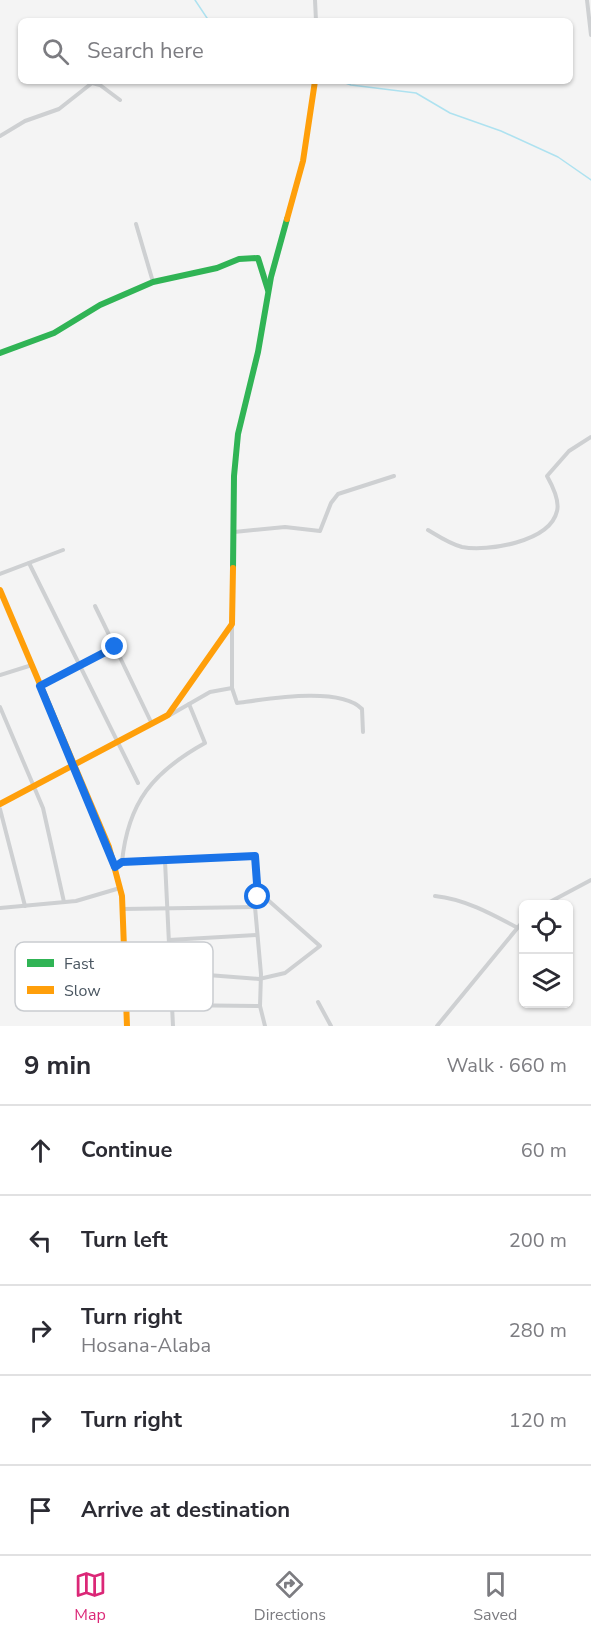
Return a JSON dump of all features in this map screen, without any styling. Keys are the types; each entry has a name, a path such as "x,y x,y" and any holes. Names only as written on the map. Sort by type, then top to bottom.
{"street":[{"path":"315,0 316,18"},
{"path":"587,0 591,35"},
{"path":"0,136 25,121 59,109 91,84"},
{"path":"96,84 120,100"},
{"path":"315,84 303,161 268,292 258,352 238,434 231,570 231,688 237,703 308,695 355,701 362,709 363,732"},
{"path":"136,224 153,282"},
{"path":"0,353 54,333 100,305 153,282 217,268 239,260 258,258 268,292"},
{"path":"428,530 461,547 483,548 506,545 536,535 549,524 557,512 557,502 547,476 568,451 591,437"},
{"path":"234,532 285,527 320,531 331,503 338,494 394,476"},
{"path":"0,574 63,550"},
{"path":"29,563 138,783"},
{"path":"0,590 115,867 121,888 124,942"},
{"path":"95,606 152,724"},
{"path":"168,716 232,624"},
{"path":"40,686 115,647"},
{"path":"0,675 32,665"},
{"path":"0,804 210,692 231,688"},
{"path":"122,862 127,827 135,804 149,787 182,756 206,743 189,704"},
{"path":"0,707 43,808 64,902"},
{"path":"0,808 25,906"},
{"path":"115,867 122,862 255,856 260,1006 265,1026"},
{"path":"165,861 169,940 257,935"},
{"path":"554,900 591,880"},
{"path":"0,908 64,902 121,888"},
{"path":"435,896 448,897 486,911 516,927"},
{"path":"213,976 259,979 285,973 320,946 269,901 258,897"},
{"path":"123,909 255,907"},
{"path":"436,1026 519,924"},
{"path":"318,1002 331,1026"},
{"path":"213,1005 260,1006"},
{"path":"126,1011 127,1026"},
{"path":"172,1011 173,1026"}],"waterway":[{"path":"195,0 207,18"},
{"path":"348,84 416,93 450,113 501,131 558,157 591,180"}],"traffic: fast":[{"path":"233,568 234,476 238,434 258,352 271,277 287,219"},
{"path":"0,353 54,333 100,305 153,282 217,268 239,259 258,258 268,290"}],"traffic: slow":[{"path":"287,219 303,161 315,84"},
{"path":"0,804 168,715 232,624 233,568"},
{"path":"0,590 109,847 122,896 124,942"},
{"path":"126,1011 127,1026"}],"route":[{"path":"115,647 40,686 115,867 122,862 255,856 258,897"}]}
